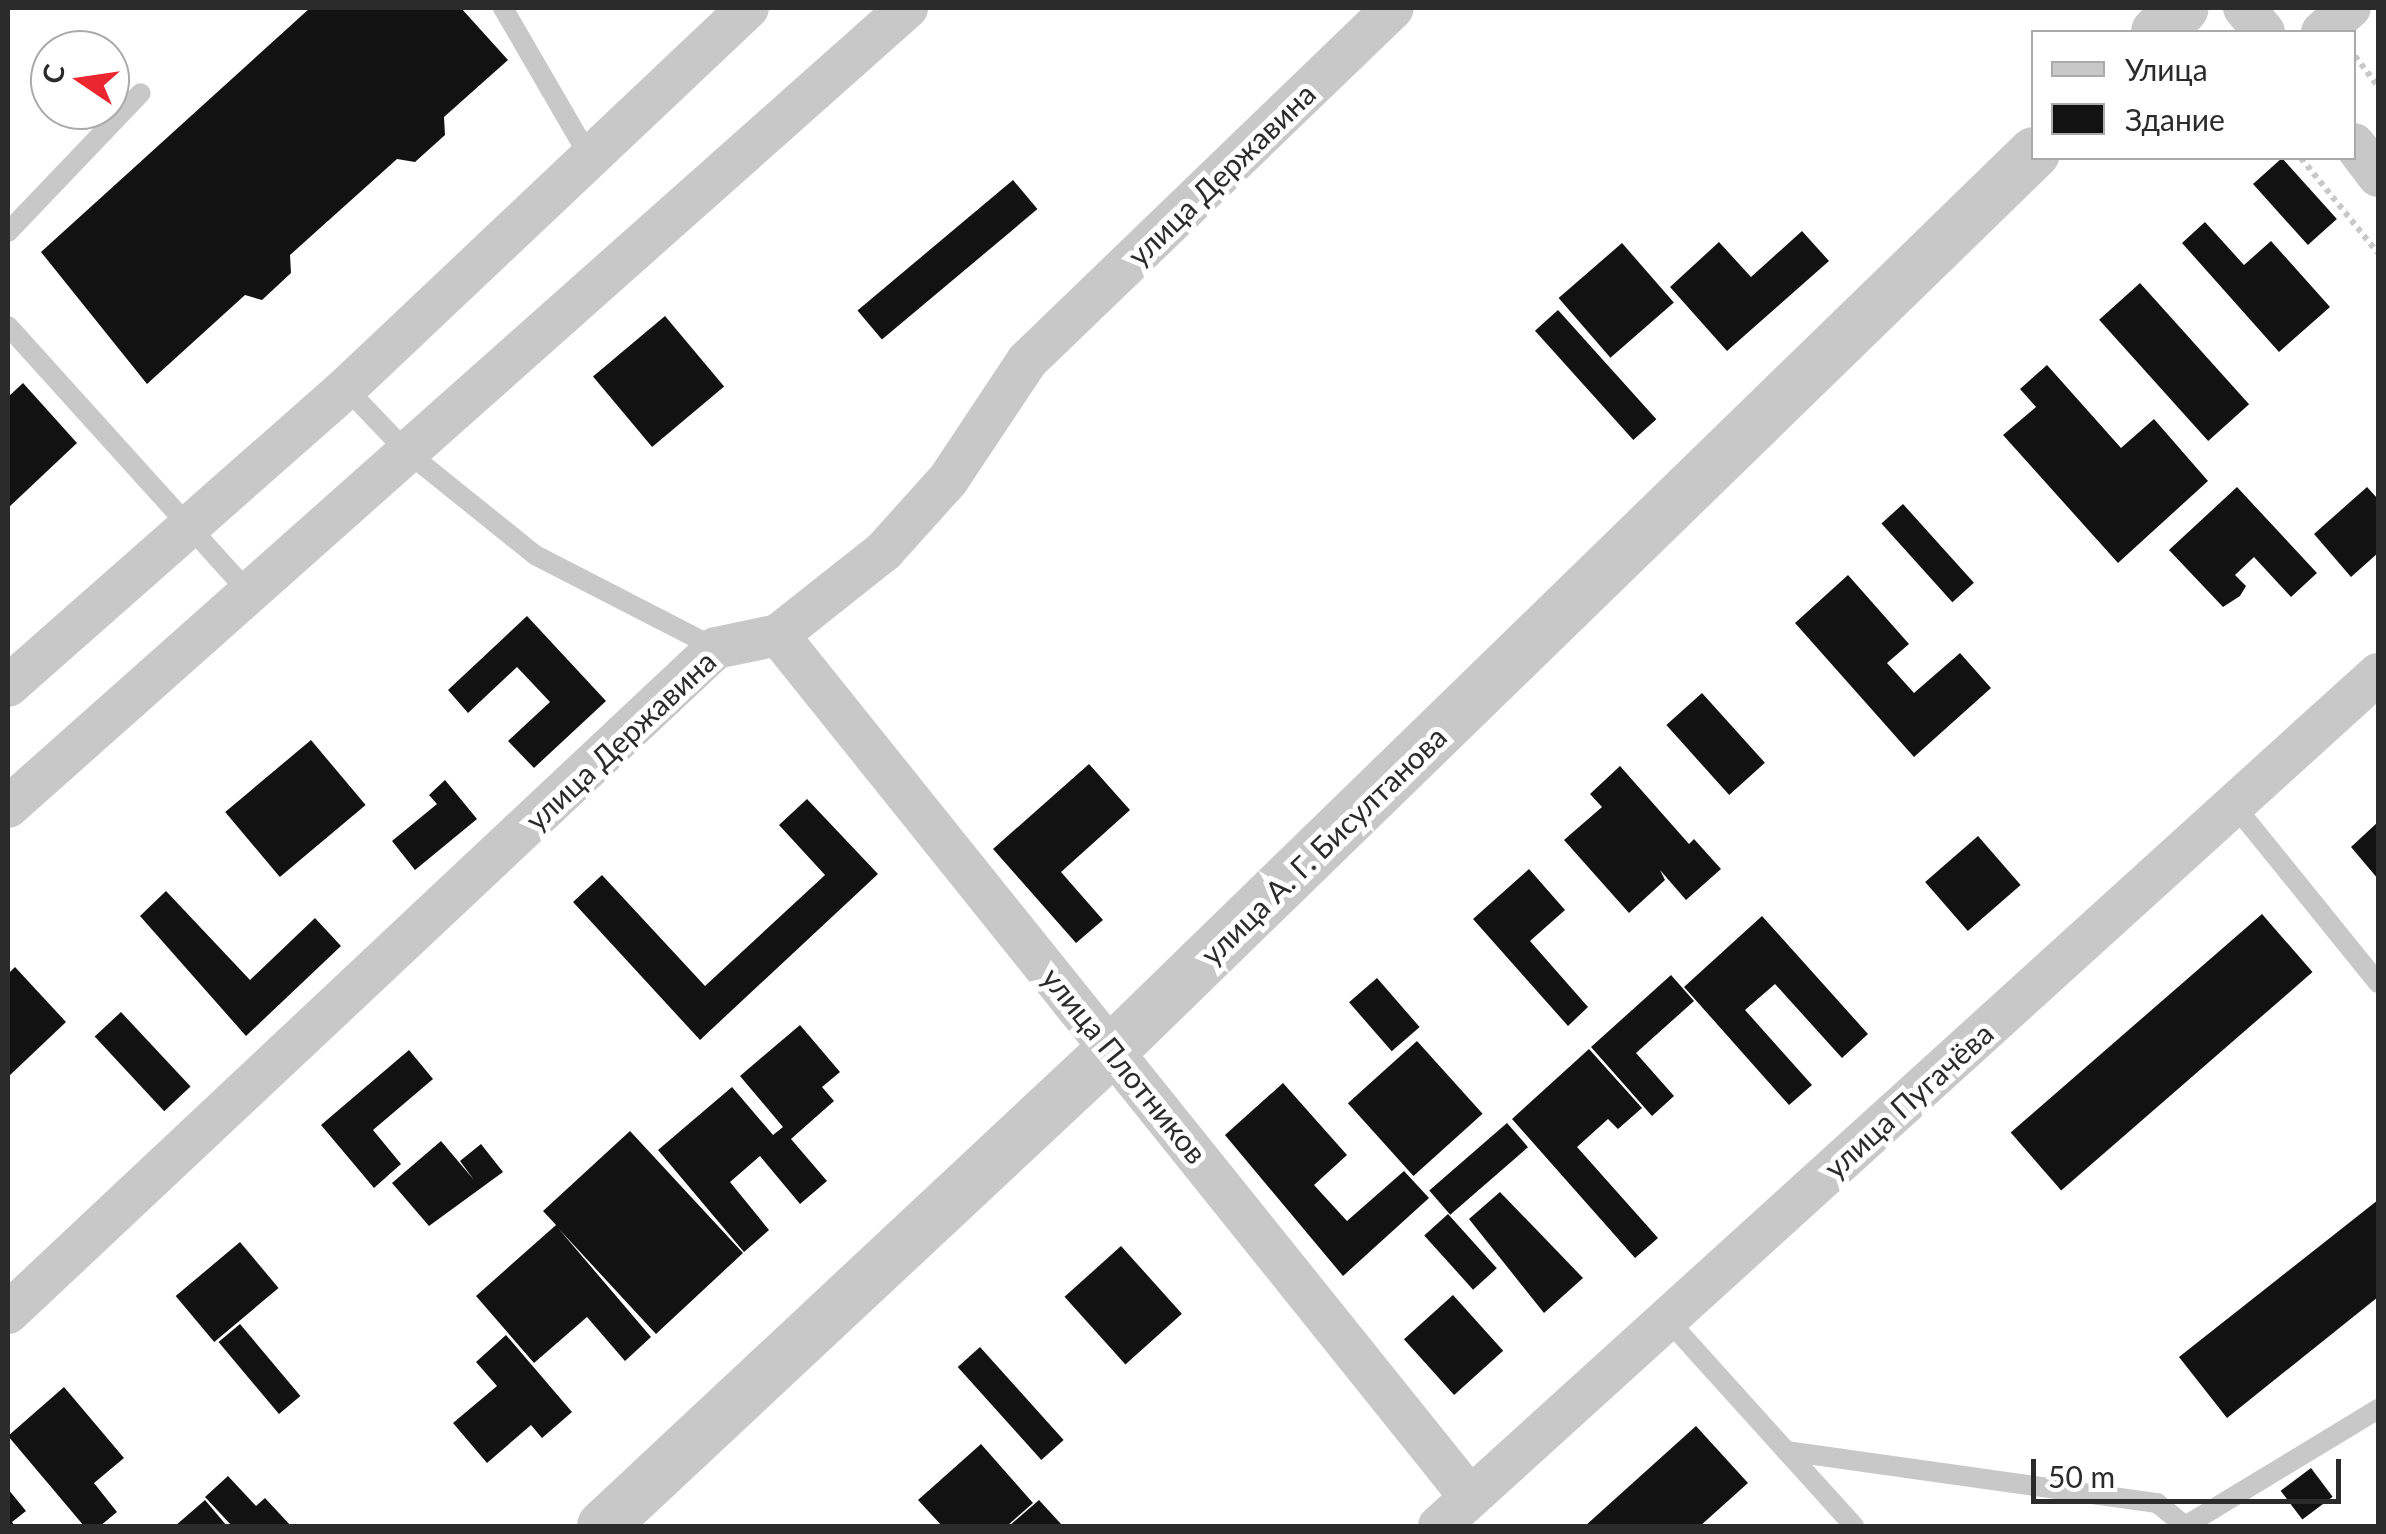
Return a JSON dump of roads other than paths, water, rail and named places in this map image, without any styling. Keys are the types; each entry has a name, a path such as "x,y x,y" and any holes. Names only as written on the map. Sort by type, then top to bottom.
{"street":[{"path":"8,686 346,388 587,153 748,8"},
{"path":"8,808 907,8"},
{"name":"улица Державина","path":"8,1313 716,648 778,635 884,550 948,480 1027,361 1393,8"},
{"path":"2159,30 2183,8"},
{"path":"2244,8 2262,30"},
{"path":"2324,30 2350,8"},
{"path":"2356,147 2378,176"},
{"name":"улица А. Г. Бисултанова","path":"603,1526 1112,1049 2031,156"},
{"name":"улица Плотников","path":"778,635 1470,1497"},
{"name":"улица Пугачёва","path":"1439,1526 2378,674"}],"lane":[{"path":"503,8 587,153"},
{"path":"8,232 140,93"},
{"path":"8,326 248,594"},
{"path":"346,388 407,452 535,555 716,648"},
{"path":"2234,804 2378,983"},
{"path":"1667,1318 1854,1526"},
{"path":"1786,1451 2157,1504 2185,1526 2378,1409"}]}
